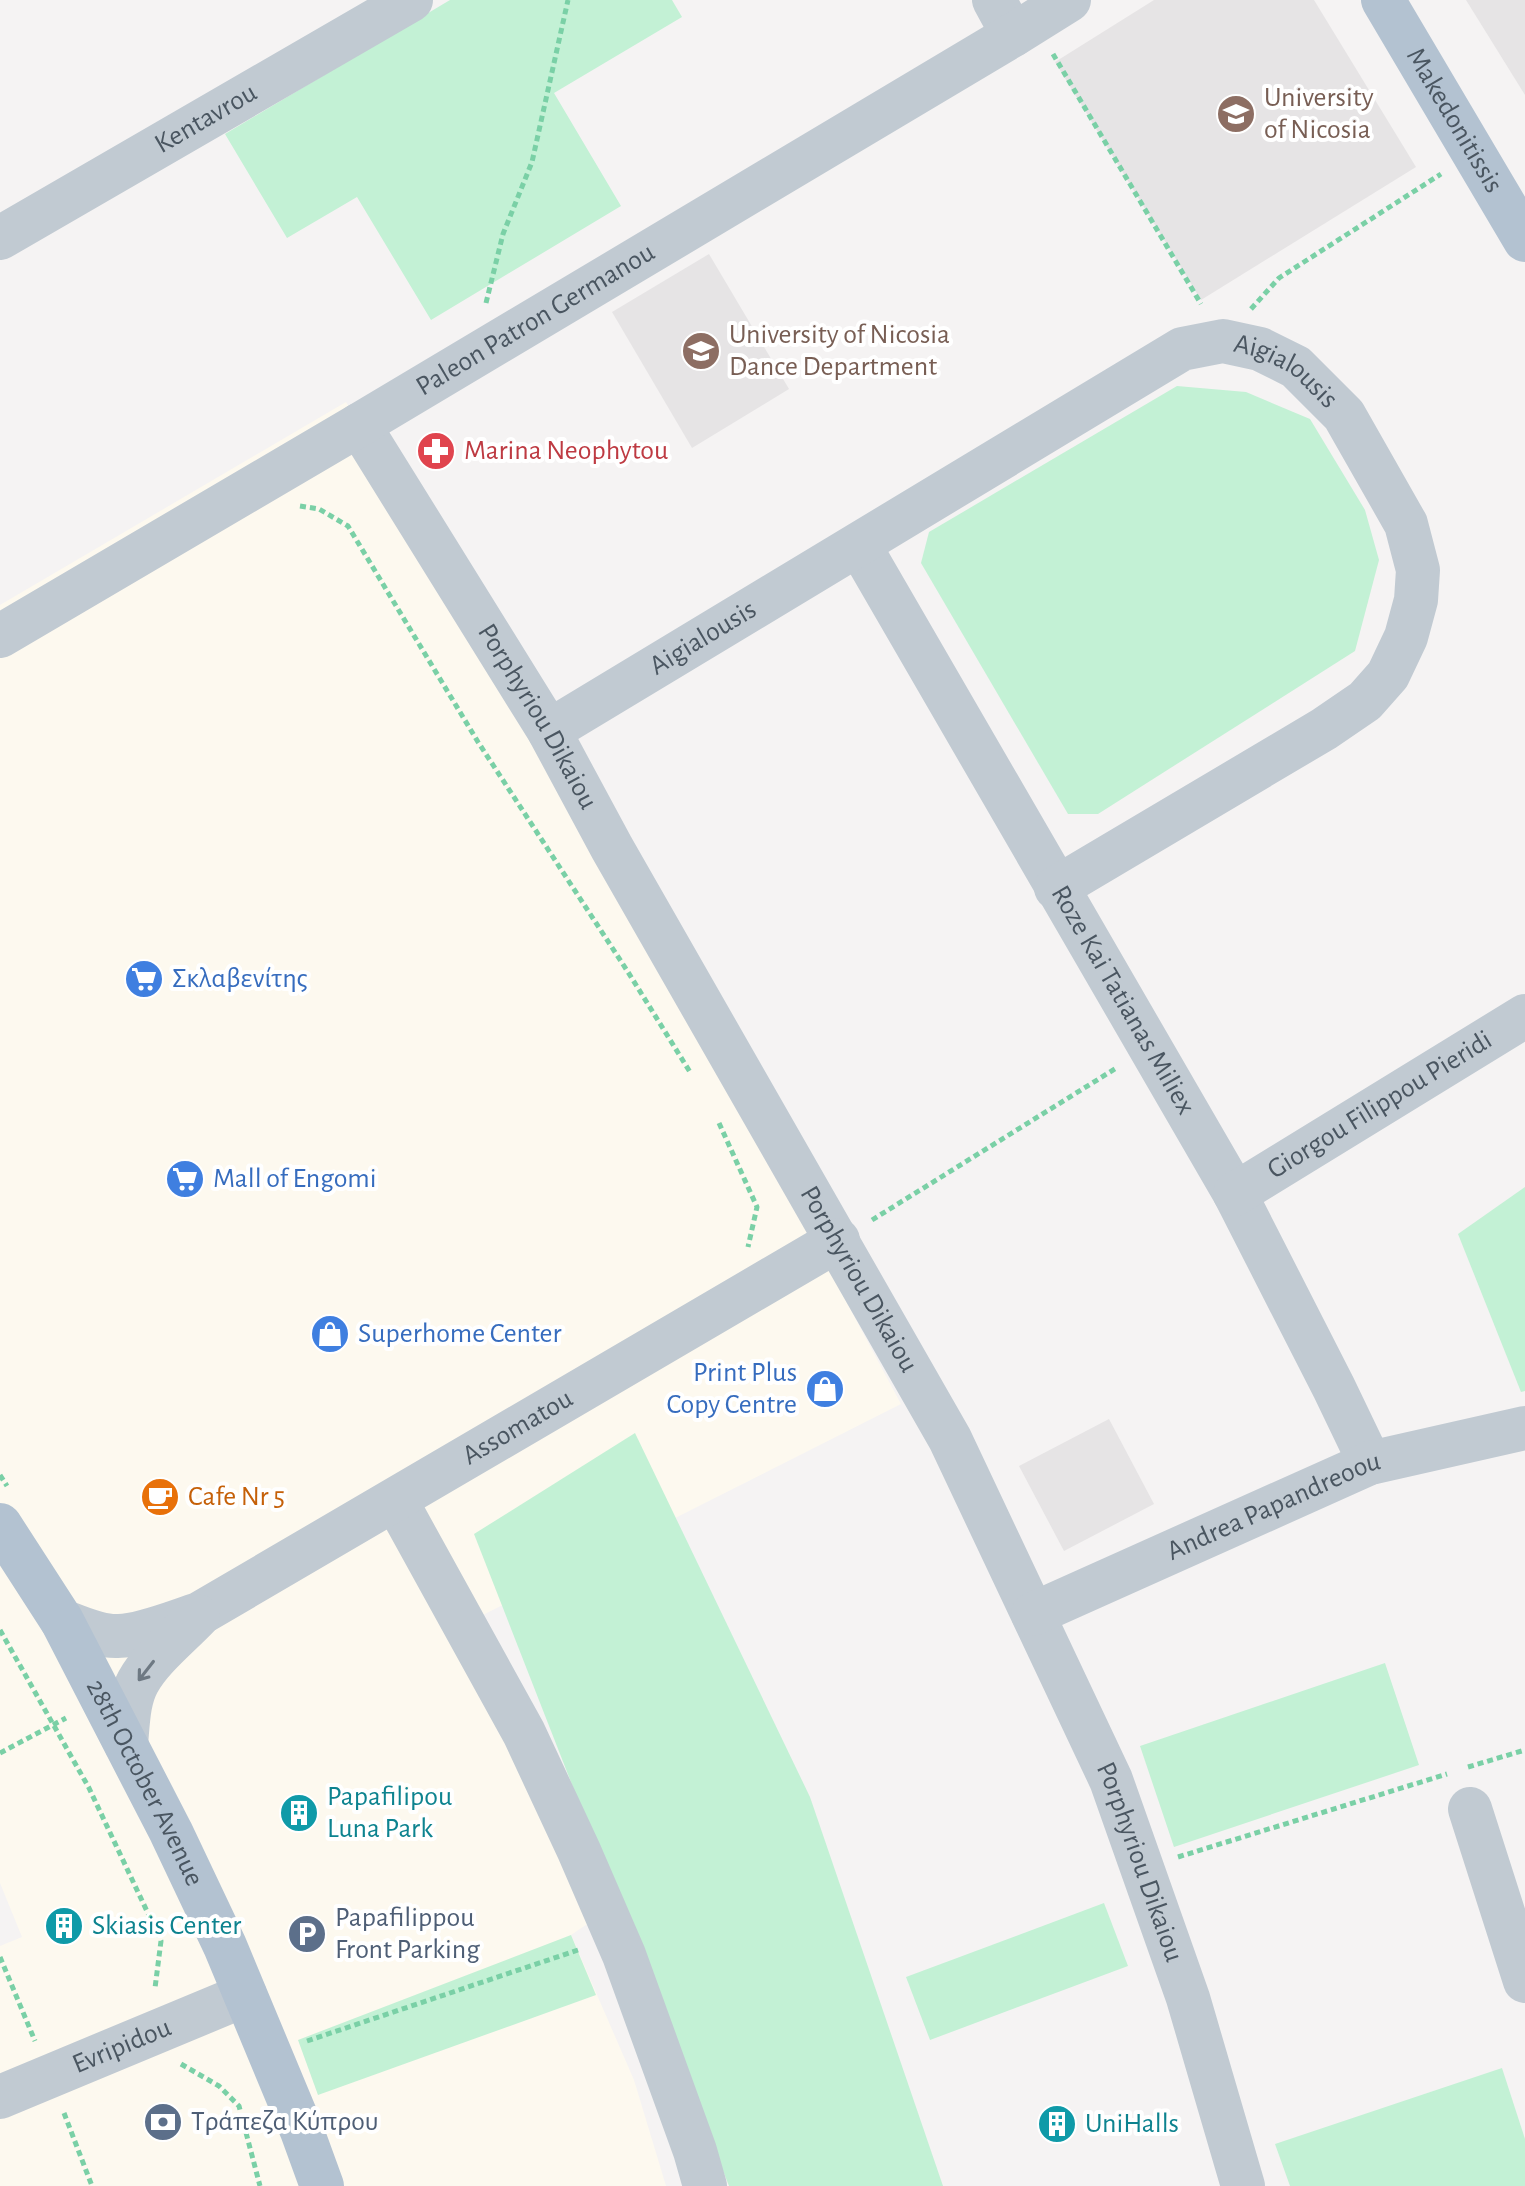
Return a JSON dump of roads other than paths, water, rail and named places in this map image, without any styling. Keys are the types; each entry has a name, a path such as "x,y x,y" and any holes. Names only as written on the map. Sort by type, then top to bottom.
{"main road":[{"name":"Makedonitissis","path":"1383,0 1525,240"},
{"name":"28th October Avenue","path":"0,1525 62,1621 171,1832 225,1946 322,2186"}],"street":[{"name":"Kentavrou","path":"0,238 411,0"},
{"name":"Paleon Patron Germanou","path":"0,636 472,358 1013,19 1069,0"},
{"name":"Aigialousis","path":"549,731 1182,349 1223,341 1260,349 1296,367 1344,415 1406,524 1418,570 1416,600 1406,637 1388,675 1365,701 1324,729 1056,888"},
{"name":"Porphyriou Dikaiou","path":"359,425 549,731 612,848 950,1439 1111,1780 1188,1998 1243,2186"},
{"name":"Roze Kai Tatianas Miliex","path":"859,545 1235,1194 1370,1463"},
{"name":"Giorgou Filippou Pieridi","path":"1235,1194 1525,1016"},
{"name":"Assomatou","path":"62,1621 103,1635 118,1636 199,1614 838,1240"},
{"name":"Andrea Papandreoou","path":"1033,1614 1370,1463 1525,1428"},
{"path":"396,1501 524,1733 579,1851 616,1937 705,2186"},
{"name":"Assomatou","path":"126,1744 131,1702 137,1683 199,1614"},
{"path":"1470,1809 1525,1981"},
{"name":"Evripidou","path":"0,2097 245,1995"}],"place":[{"name":"University of Nicosia","path":"1236,114"},
{"name":"University of Nicosia Dance Department","path":"701,351"},
{"name":"Marina Neophytou","path":"436,451"},
{"name":"Σκλαβενίτης","path":"144,979"},
{"name":"Mall of Engomi","path":"185,1179"},
{"name":"Superhome Center","path":"330,1334"},
{"name":"Print Plus Copy Centre","path":"825,1389"},
{"name":"Cafe Nr 5","path":"160,1497"},
{"name":"Papafilipou Luna Park","path":"299,1813"},
{"name":"Skiasis Center","path":"64,1926"},
{"name":"Papafilippou Front Parking","path":"307,1934"},
{"name":"Τράπεζα Κύπρου","path":"163,2122"},
{"name":"UniHalls","path":"1057,2124"}]}
